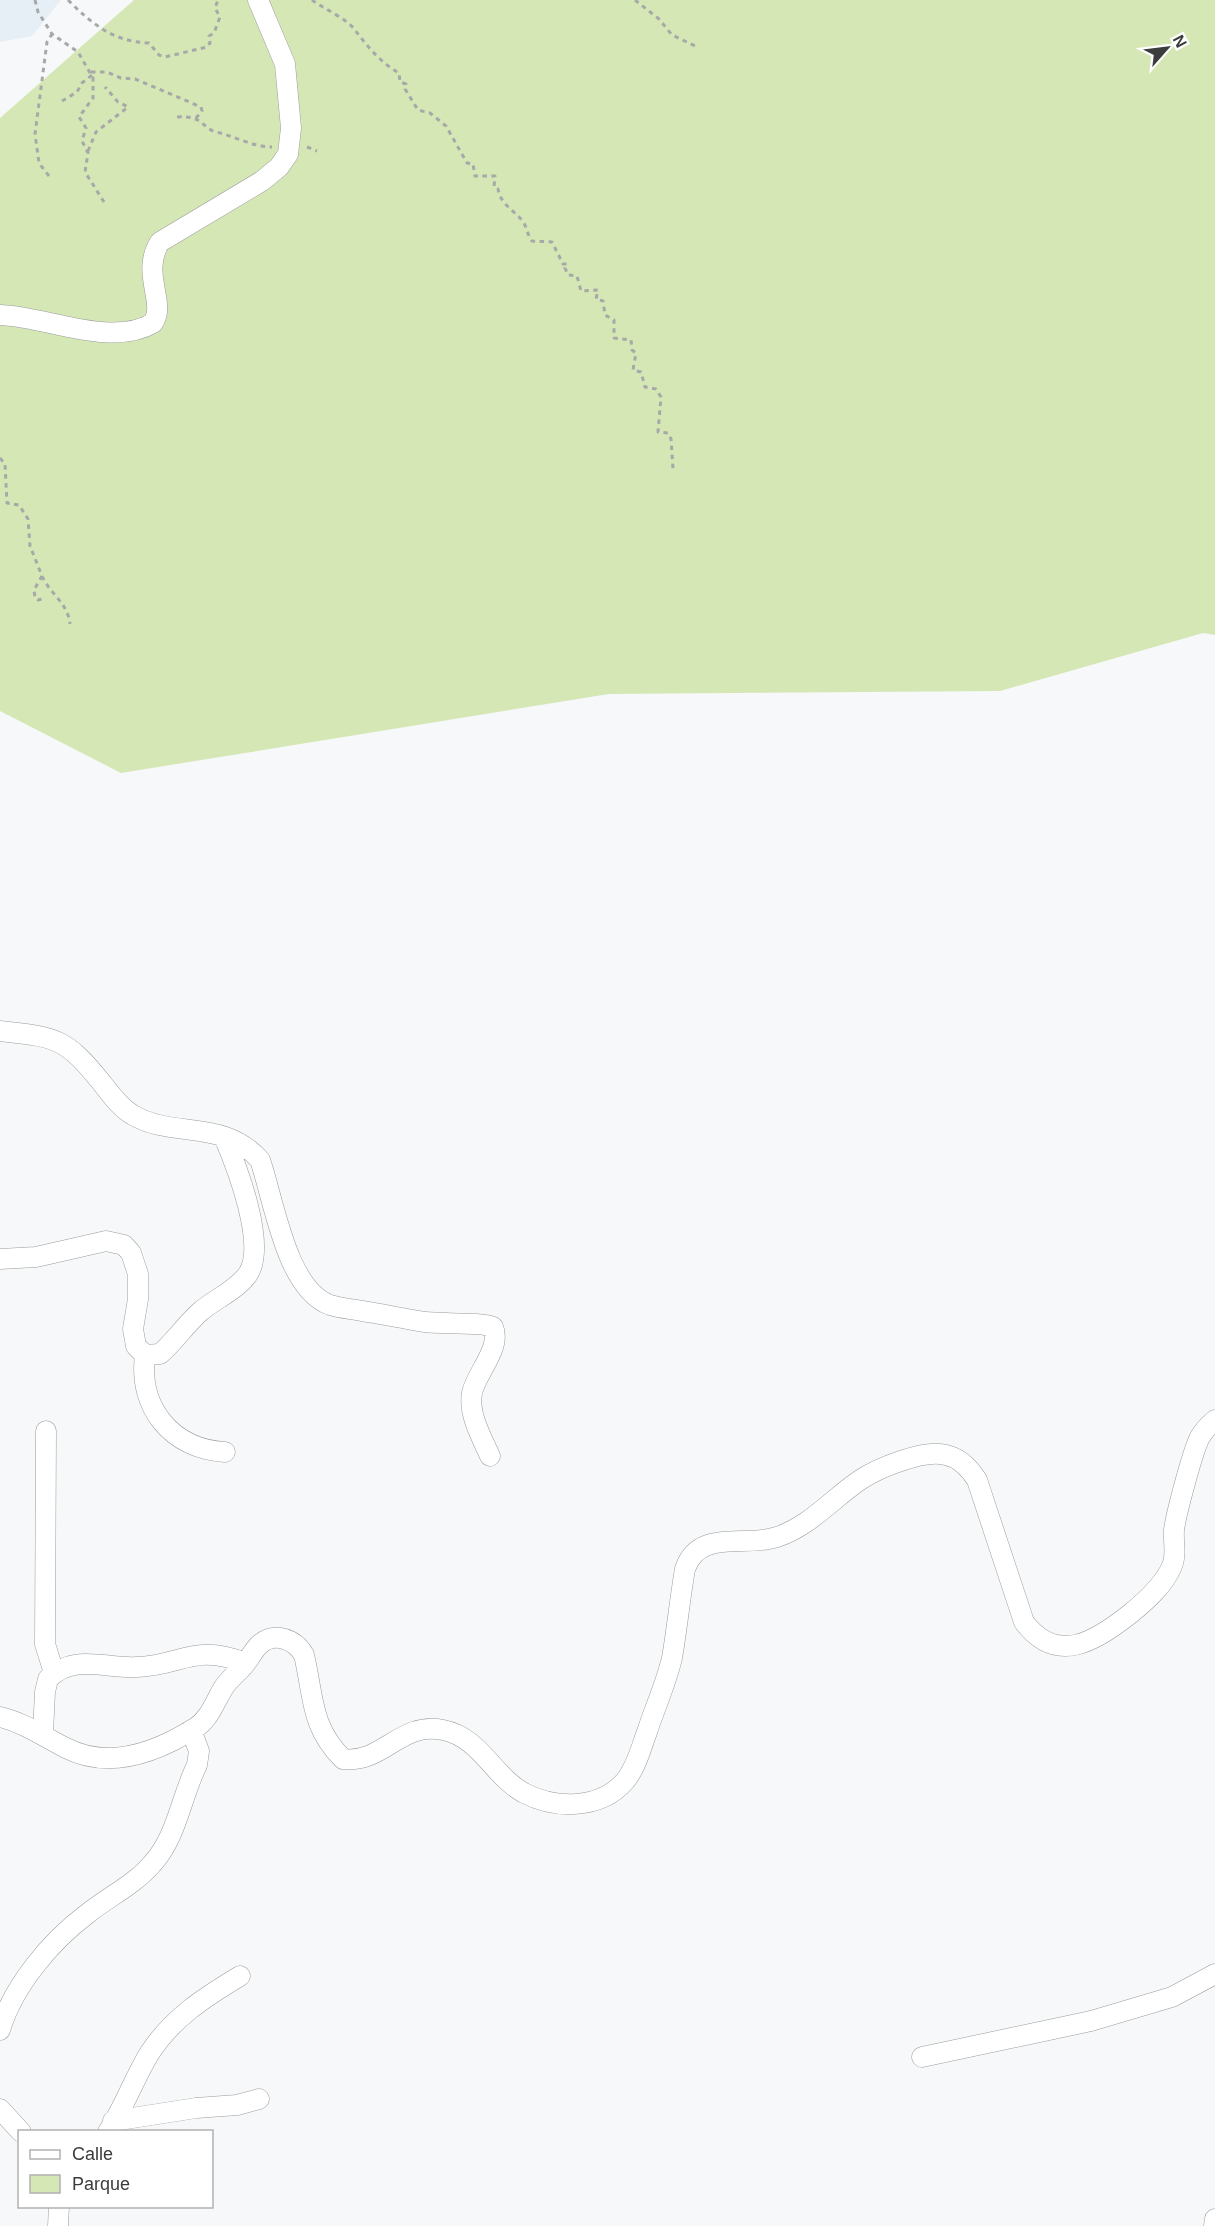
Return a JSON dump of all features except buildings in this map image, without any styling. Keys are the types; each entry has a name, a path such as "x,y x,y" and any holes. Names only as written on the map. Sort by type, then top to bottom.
{"street":[{"path":"0,315 26,317 76,328 120,331 148,326 156,318 150,267 153,252 160,242 262,181 279,167 289,150 291,128 285,64 258,0"},
{"path":"0,1031 48,1036 66,1044 132,1115 181,1129 208,1130 253,1152 260,1160 292,1261 312,1294 329,1305 425,1322 457,1325 488,1324 493,1327 495,1342 471,1395 480,1434 490,1456"},
{"path":"145,1355 160,1354 203,1309 244,1280 253,1265 255,1246 250,1221 225,1137"},
{"path":"0,1259 36,1257 106,1241 124,1245 131,1253 138,1274 138,1299 133,1329 136,1346 145,1355 146,1390 161,1422 189,1444 225,1452"},
{"path":"0,1717 43,1733 77,1753 116,1759 141,1754 191,1730 202,1722 223,1688 246,1663 256,1648 270,1638 287,1639 300,1648 306,1663 318,1725 325,1739 343,1760 368,1758 403,1735 426,1729 439,1729 465,1736 510,1784 527,1794 559,1804 586,1803 620,1787 636,1762 669,1668 685,1569 691,1555 702,1546 717,1541 751,1542 777,1537 804,1524 862,1479 883,1468 928,1453 946,1454 966,1466 977,1480 1024,1622 1030,1630 1046,1640 1063,1646 1084,1645 1102,1636 1136,1609 1168,1574 1175,1553 1174,1531 1196,1445 1215,1420"},
{"path":"46,1431 45,1644 54,1673"},
{"path":"43,1733 48,1679 71,1664 138,1667 197,1654 225,1655 246,1663"},
{"path":"0,2030 11,2002 50,1950 85,1915 141,1875 163,1850 197,1765 199,1750 191,1730"},
{"path":"922,2057 1091,2021 1172,1997 1215,1974"},
{"path":"111,2126 150,2052 170,2027 205,1996 240,1976"},
{"path":"111,2126 196,2108 237,2105 259,2099"},
{"path":"0,2109 19,2130"},
{"path":"58,2226 59,2208"},
{"path":"1215,2218 1215,2226"}],"path":[{"path":"34,0 38,12 52,34 78,52 91,73 93,98 80,117 86,128 82,141 88,153"},
{"path":"68,0 97,27 123,41 149,43 159,55 165,57 207,47 210,43 209,36 214,33 220,17 215,8 218,0"},
{"path":"312,0 354,29 359,38 375,52 384,64 399,73 400,82 406,84 405,88 418,110 430,113 446,126 467,163 473,164 475,176 495,176 494,187 498,189 502,202 514,209 532,241 552,242 563,264 567,264 565,268 568,275 577,276 582,291 598,290 596,299 603,301 605,315 614,320 614,338 631,340 632,350 636,353 633,370 641,372 645,387 656,389 661,398 658,432 668,433 671,439 673,469"},
{"path":"635,0 659,19 672,35 695,46"},
{"path":"49,176 39,163 35,134 47,42 52,34"},
{"path":"62,102 77,92 82,82 91,73 107,72 121,78 135,79 201,107 202,111 196,118"},
{"path":"104,202 86,177 88,153 96,132 128,107 117,102 105,87"},
{"path":"177,117 196,118 215,132 242,138 257,147 289,150 307,146 317,151"},
{"path":"0,458 5,464 7,503 19,505 28,519 30,546 47,587 69,612 70,624"},
{"path":"42,576 34,595 38,600 46,598"}],"shaded area":[{"path":"0,0 61,0 32,36 0,42"}],"green space":[{"path":"134,0 1215,0 1215,635 1203,633 1000,691 609,694 121,773 0,711 0,118"}]}
